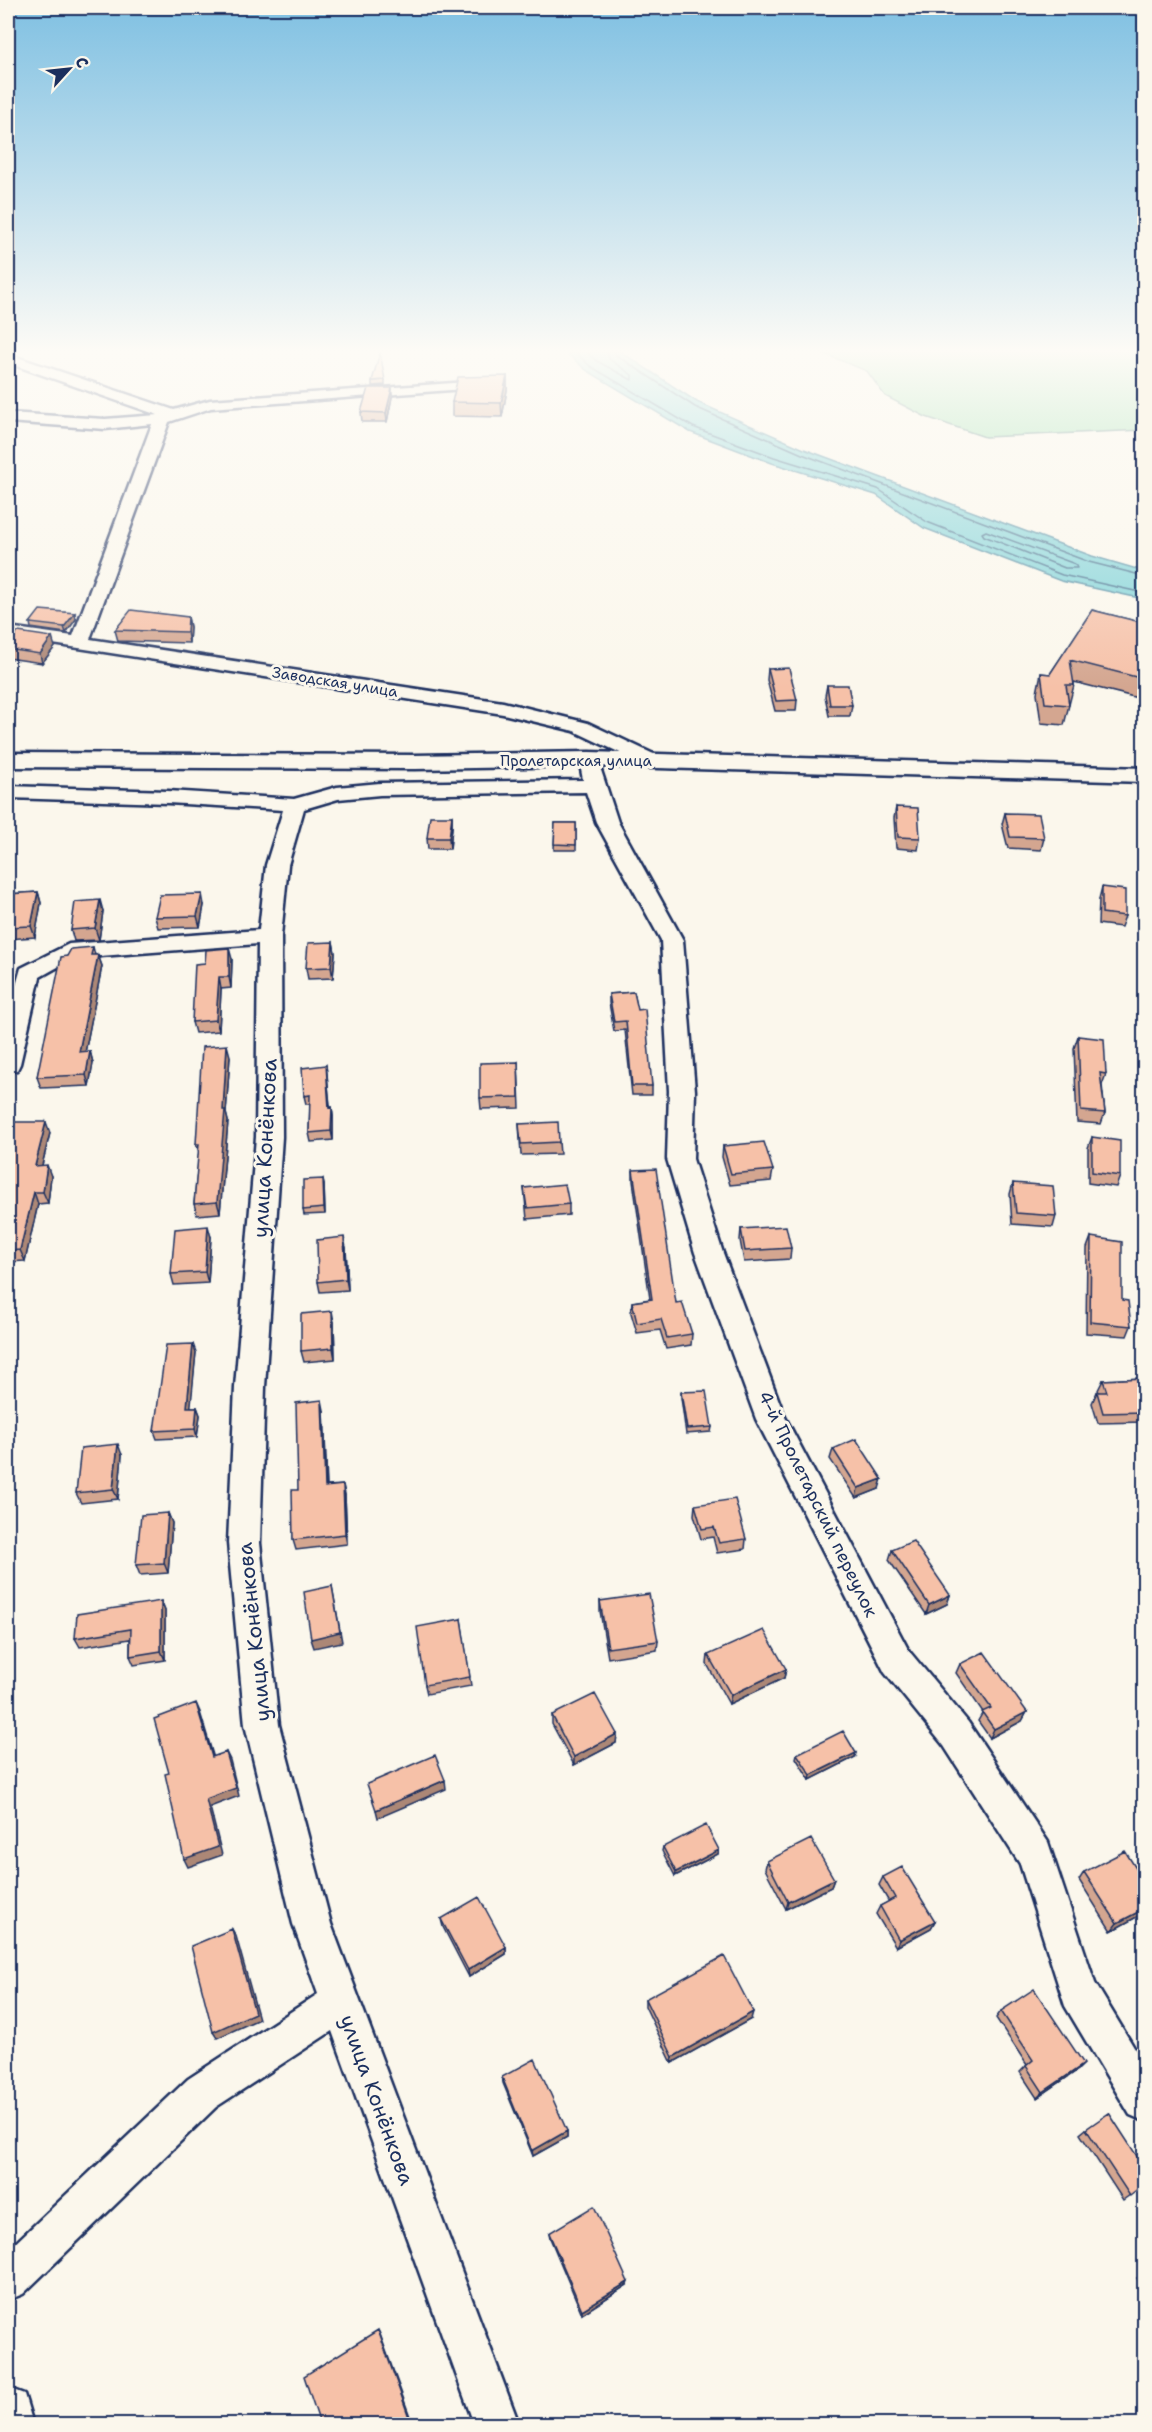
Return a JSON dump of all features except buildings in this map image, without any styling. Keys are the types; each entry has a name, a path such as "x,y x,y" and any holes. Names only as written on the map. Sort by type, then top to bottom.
{"main road":[{"name":"Пролетарская улица","path":"8,760 415,762 592,772 655,762 1144,775"}],"street":[{"path":"80,644 149,461"},
{"name":"Заводская улица","path":"8,632 503,708 581,727 655,762"},
{"name":"Пролетарская улица","path":"8,792 168,797 295,805 337,794 380,789 592,772"},
{"name":"4-й Пролетарский переулок","path":"592,772 607,822 632,862 672,940 682,1091 680,1159 709,1253 771,1419 897,1662 956,1734 1035,1855 1079,1992 1144,2101"},
{"name":"улица Конёнкова","path":"295,805 277,865 270,936 269,1137 250,1386 244,1543 262,1725 312,1924 496,2424"},
{"path":"8,1064 28,972 69,951 270,936"},
{"path":"8,2279 202,2093 341,2002"},
{"path":"8,2410 11,2424"}],"water":[{"path":"768,461 838,461 1092,556 1144,571 1144,599 1061,581 924,528 876,495"}]}
